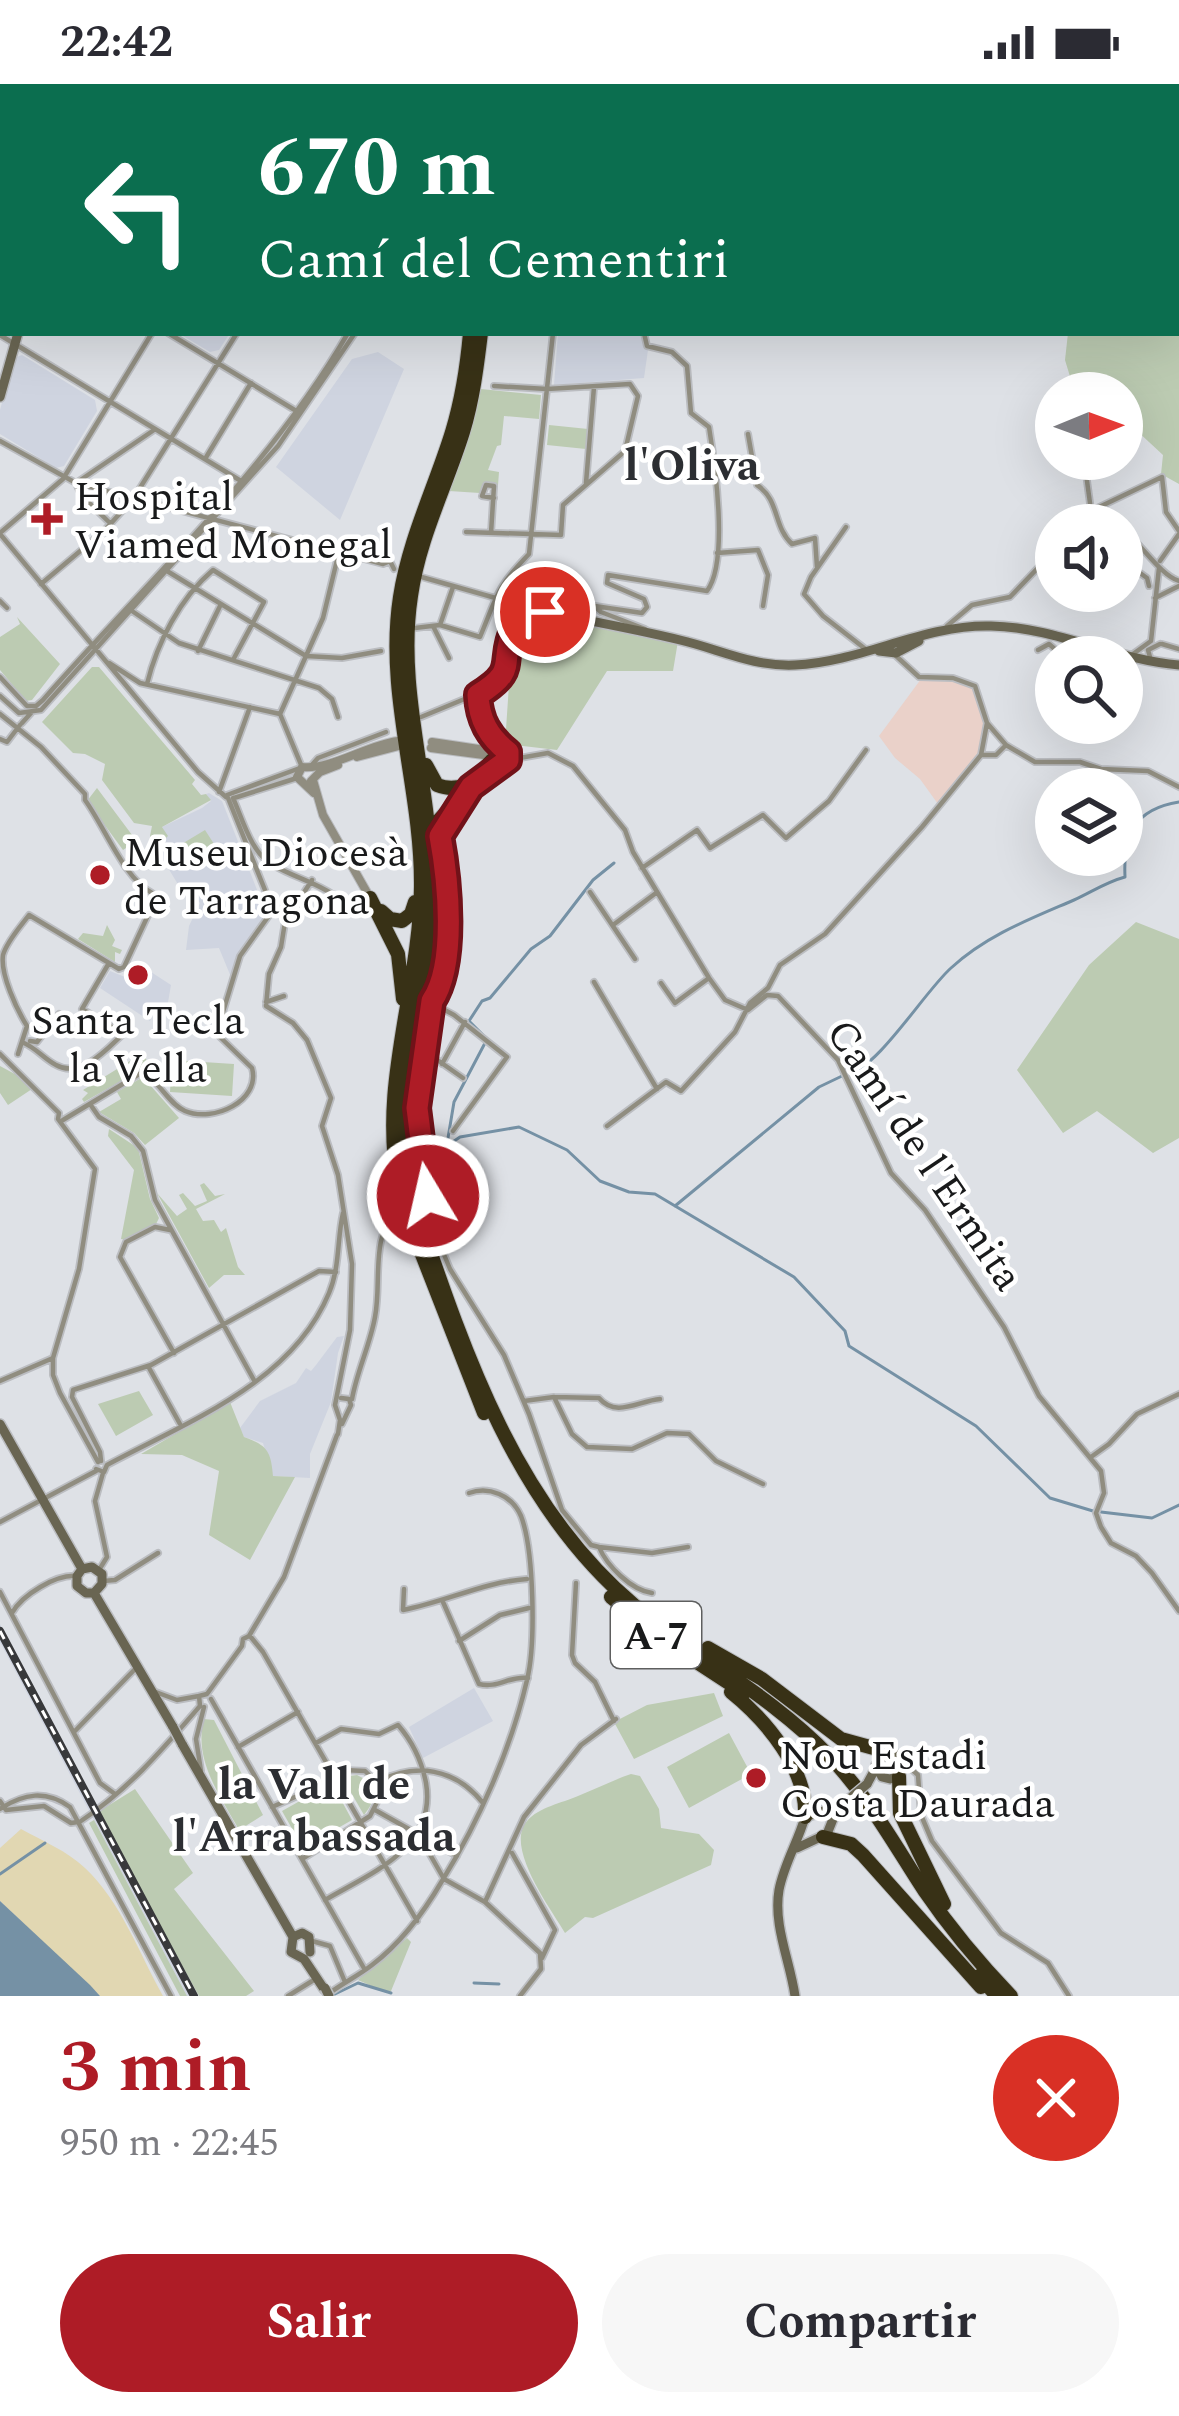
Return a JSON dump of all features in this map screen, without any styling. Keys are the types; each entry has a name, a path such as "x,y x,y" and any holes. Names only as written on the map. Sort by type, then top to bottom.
{"highway":[{"name":"A-7","path":"470,336 461,399 411,546 397,620 398,685 418,831 418,932 396,1066 392,1128 406,1195 486,1417 526,1497 597,1584 655,1634 777,1719 826,1766 946,1936 1001,1994"},
{"name":"A-7","path":"480,336 464,430 414,577 407,641 431,878 422,986 403,1095 406,1195 508,1445 536,1495 580,1552 633,1604 740,1678 835,1762 1001,1994"},
{"path":"408,684 426,769 437,785 463,788 499,755"},
{"path":"431,878 439,820 471,787"},
{"path":"370,898 390,920 402,921 411,914 418,831"},
{"path":"370,898 402,970 396,1066"},
{"path":"580,1552 667,1626 762,1678 841,1739 888,1752"},
{"path":"690,1658 739,1698 775,1739 802,1783 810,1820"},
{"path":"901,1771 900,1813 921,1863 1001,1994"},
{"path":"822,1834 851,1844 1001,1994"}],"main road":[{"path":"0,397 16,339"},
{"path":"545,612 773,665 894,650 950,628 1021,629 1049,636"},
{"path":"1143,659 1179,665"},
{"path":"0,1424 79,1572 79,1589 98,1597 293,1936 290,1949 308,1950"},
{"path":"79,1572 101,1575 98,1597"},
{"path":"867,1784 880,1756 888,1752 899,1755 901,1771"},
{"path":"876,1765 901,1771"},
{"path":"795,1996 778,1912 784,1871 810,1820 839,1806 867,1784 901,1771"},
{"path":"793,1852 822,1834 839,1806"},
{"path":"810,1820 822,1834"},
{"path":"810,1820 822,1834"},
{"path":"293,1936 302,1933 327,1993"},
{"path":"308,1950 327,1993"}],"street":[{"path":"150,336 63,479 0,533 132,694 226,796 267,862 312,880 334,895"},
{"path":"173,336 298,412"},
{"path":"41,584 134,499 235,336"},
{"path":"129,609 167,571 298,412 350,336"},
{"path":"0,739 7,742 95,649 291,430 350,336"},
{"path":"416,628 436,626 480,637 492,598 529,554 554,336"},
{"path":"421,717 496,686 506,672 508,641 515,626 561,602 642,614 647,607 644,599 608,583 608,575 707,591 716,572 717,553 709,427 692,416 687,366 672,352 647,346 645,336"},
{"path":"16,339 109,403 241,481"},
{"path":"205,459 251,383"},
{"path":"466,532 561,535 563,505 626,452 638,396 630,384 548,389 494,386"},
{"path":"586,485 594,387"},
{"path":"76,483 154,430"},
{"path":"748,434 757,485 772,496 785,538 792,544 815,538 818,567"},
{"path":"0,440 63,479 383,564 386,572 397,569"},
{"path":"1106,504 1162,477 1166,512 1179,532 1160,565 1151,641 1143,648"},
{"path":"76,483 81,495 111,524"},
{"path":"491,533 494,498"},
{"path":"846,527 804,594 844,635 868,651"},
{"path":"1143,545 1179,584"},
{"path":"717,553 758,550 768,575 763,606"},
{"path":"280,714 326,609 339,552"},
{"path":"132,694 144,684 165,635 194,588 213,570 264,602 232,660"},
{"path":"167,571 305,656 342,658 381,651"},
{"path":"950,628 957,616 984,600 1010,597 1035,571"},
{"path":"1143,575 1149,586"},
{"path":"418,576 545,612"},
{"path":"502,600 505,579"},
{"path":"1155,598 1179,584"},
{"path":"449,658 436,626 452,586"},
{"path":"0,601 7,608"},
{"path":"198,651 221,604"},
{"path":"594,605 656,635"},
{"path":"129,609 198,651 327,693 338,717"},
{"path":"950,628 957,616"},
{"path":"1151,641 1179,650"},
{"path":"1143,652 1160,644"},
{"path":"95,649 144,684 280,714"},
{"path":"894,650 919,677 952,678 975,686 987,723 1006,746 1035,762 1148,771 1179,788"},
{"path":"0,677 33,711"},
{"path":"478,695 481,716 499,755"},
{"path":"0,696 19,712 33,711"},
{"path":"62,1117 141,1072 180,1108 195,1113 212,1113 247,1098 253,1090 252,1068 220,1037 219,1025 240,956 273,910 226,796 250,707"},
{"path":"0,714 86,794 85,800 137,885 152,893 150,910 124,967 118,969 29,915 3,953 2,968 14,1006 27,1026 16,1058"},
{"path":"280,714 314,793 370,898"},
{"path":"607,1126 666,1082 681,1090 735,1032 780,965 825,934 922,827 981,754 987,723"},
{"path":"307,773 318,758 386,732"},
{"path":"226,796 398,744"},
{"path":"432,745 499,755 548,753 573,766 625,830 656,893 709,978 725,1000 748,1010"},
{"path":"981,754 996,755 1006,746"},
{"path":"642,868 697,830 710,848 763,815 786,838 830,801 866,750"},
{"path":"499,755 471,787 440,836 446,875 446,944 439,991 429,1001 417,1108 428,1216 449,1269 504,1355 562,1510 591,1545 652,1553 688,1547"},
{"path":"312,880 285,922 269,974 266,1006 293,1023 307,1040 331,1097 322,1126 350,1234 352,1287 339,1389 349,1411"},
{"path":"590,892 634,958"},
{"path":"613,925 656,893"},
{"path":"25,1040 62,1068 92,1062 123,1034 82,1009 109,963"},
{"path":"661,983 675,1003 709,978"},
{"path":"594,982 657,1089"},
{"name":"Camí de l'Ermita","path":"748,1010 766,995 778,996 838,1060 891,1173 925,1210 1004,1327 1039,1396 1073,1442 1091,1456"},
{"path":"266,1002 284,996"},
{"path":"429,1001 465,1022 507,1057 453,1131"},
{"path":"25,1040 37,1042 59,1014"},
{"path":"442,1064 465,1022"},
{"path":"426,1052 463,1078"},
{"path":"0,1054 16,1058 95,1169 82,1251 52,1358 61,1393 101,1466"},
{"path":"89,1103 99,1117 139,1144 154,1200 255,1382"},
{"path":"338,1434 338,1411 353,1390 375,1316 379,1249 389,1218 425,1178"},
{"path":"0,1522 181,1425 276,1366 308,1330 330,1292 343,1213"},
{"path":"170,1231 153,1228 126,1242 120,1257 174,1353"},
{"path":"158,1553 115,1580 101,1575 106,1557 95,1501 100,1452 73,1390 148,1366 319,1271 336,1272"},
{"path":"0,1382 52,1358"},
{"path":"148,1366 181,1425"},
{"path":"1179,1394 1137,1414 1091,1456 1101,1471 1104,1492 1096,1513 1101,1527 1111,1544 1136,1556 1152,1573 1179,1611"},
{"path":"554,1397 572,1434 587,1447 632,1449 667,1433 688,1434 716,1461 763,1484"},
{"path":"524,1401 598,1398 605,1406 619,1409 661,1400"},
{"path":"338,1411 349,1411"},
{"path":"2,1807 52,1807 71,1823 81,1821 121,1793 160,1755 205,1701 284,1577 349,1411"},
{"path":"327,1993 364,1970 417,1921 444,1879 483,1803 528,1678 532,1608 525,1533 515,1507 487,1489 469,1493"},
{"path":"598,1547 625,1578 652,1593"},
{"path":"12,1614 19,1602 59,1577 79,1572"},
{"path":"404,1589 403,1610 443,1602 492,1581 530,1579"},
{"path":"484,1902 524,1817 569,1757 615,1720 596,1682 572,1654 576,1583"},
{"path":"2,1596 19,1602"},
{"path":"2,1596 106,1790 101,1808"},
{"path":"443,1602 479,1684 528,1678"},
{"path":"459,1641 500,1615 532,1608"},
{"path":"249,1636 298,1712 417,1921"},
{"path":"242,1646 250,1650 255,1642"},
{"path":"74,1732 138,1666"},
{"path":"152,1690 177,1700 205,1701 219,1713 364,1970"},
{"path":"204,1782 196,1739 205,1701"},
{"path":"238,1747 298,1712"},
{"path":"316,1743 340,1730 379,1734 398,1725 423,1769 428,1805 418,1834 399,1856 325,1900"},
{"path":"272,1807 311,1790 333,1774 358,1768 376,1781 380,1793 375,1810 361,1824 302,1859"},
{"path":"376,1781 423,1769 458,1780 483,1803"},
{"path":"901,1771 918,1775 921,1815 932,1841 1001,1933 1048,1963 1069,1996"},
{"path":"106,1790 121,1793"},
{"path":"26,1797 27,1806"},
{"path":"2,1807 26,1797 53,1797 75,1814 171,1996"},
{"path":"375,1810 457,1856"},
{"path":"65,1818 75,1814"},
{"path":"418,1834 444,1879 484,1902 542,1958"},
{"path":"510,1850 555,1930 541,1970 520,1996"},
{"path":"308,1950 328,1944 347,1979"},
{"path":"289,1996 317,1978"}],"shaded area":[{"path":"183,336 228,336 219,350 210,352"},
{"path":"558,336 642,336 648,350 644,378 554,385"},
{"path":"378,352 404,369 340,520 276,467 352,359"},
{"path":"22,355 95,400 97,411 64,466 56,468 0,434 0,410 14,358"},
{"path":"921,679 948,679 972,687 985,721 980,752 938,804 879,736"},
{"path":"209,793 222,801 268,908 261,928 238,953 231,977 219,948 186,950 189,926 200,903 183,884 179,886 159,853 167,836 162,827 202,808 211,801"},
{"path":"129,967 151,972 171,985 166,1014 154,1012 150,1021 100,988 110,971 125,977"},
{"path":"344,1336 331,1402 310,1454 310,1478 273,1476 263,1443 244,1437 240,1428 260,1401 296,1383 337,1337"},
{"path":"0,1624 196,1996 187,1996 0,1642"},
{"path":"474,1688 493,1721 423,1758 409,1727"}],"green space":[{"path":"1068,336 1179,336 1179,484 1161,474 1163,455 1143,436 1143,372 1069,372"},
{"path":"481,389 541,395 539,419 504,416 501,445 488,470 499,472 498,485 484,484 480,493 449,491"},
{"path":"549,425 588,429 586,449 547,445"},
{"path":"546,616 678,641 673,671 607,671 557,750 505,744 512,640 525,626"},
{"path":"17,617 60,664 32,700 26,701 0,670 0,637 20,624"},
{"path":"92,667 99,667 195,780 192,784 201,795 211,800 162,827 168,836 161,843 165,850 159,853 150,836 152,826 134,823 102,780 105,764 73,753 42,722"},
{"path":"97,788 141,847 134,843 123,850 87,801"},
{"path":"205,830 216,847 191,863 180,845"},
{"path":"1136,922 1179,939 1179,1138 1153,1153 1097,1111 1063,1133 1017,1070 1089,965"},
{"path":"107,925 115,940 112,946 122,950 115,952 115,962 78,939 83,933 103,936"},
{"path":"143,1053 149,1065 84,1102 88,1093 83,1090"},
{"path":"172,1060 234,1064 232,1096 170,1092"},
{"path":"0,1066 32,1089 8,1105 0,1093"},
{"path":"143,1077 179,1118 145,1145 99,1112 121,1099 117,1092"},
{"path":"109,1129 138,1148 159,1218 126,1240 121,1239 134,1170 108,1136"},
{"path":"204,1183 215,1196 225,1194 196,1209 203,1221 214,1220 221,1232 226,1228 245,1275 224,1275 209,1288 157,1193 177,1216 187,1209 179,1195 183,1193 195,1206 207,1201 200,1185"},
{"path":"139,1391 153,1415 116,1436 98,1404"},
{"path":"230,1402 244,1437 266,1450 273,1476 295,1477 250,1560 209,1535 219,1471 182,1455 141,1454"},
{"path":"714,1693 723,1716 634,1759 614,1722 647,1705"},
{"path":"204,1719 214,1720 263,1815 239,1830 205,1763"},
{"path":"729,1733 751,1774 689,1808 667,1767"},
{"path":"631,1774 640,1776 659,1809 661,1828 699,1834 714,1850 711,1865 593,1918 585,1917 565,1933 525,1862 521,1832 538,1812"},
{"path":"357,1775 370,1782 373,1791 364,1815 342,1777"},
{"path":"332,1783 352,1820 303,1848 282,1811"},
{"path":"135,1789 193,1873 174,1889 254,1991 246,1996 199,1996 108,1832 98,1812"},
{"path":"94,1820 187,1996 180,1996 89,1823"},
{"path":"407,1938 411,1942 391,1991 358,1980"}],"sand":[{"path":"21,1829 70,1856 98,1881 163,1996 100,1996 0,1901 0,1848"}],"water":[{"path":"0,1901 90,1985 100,1996 0,1996"}],"waterway":[{"path":"848,1074 873,1058 940,979 979,946 1125,877 1126,848 1135,826 1152,811 1179,802"},
{"path":"487,1039 469,1021 482,1001 490,998 531,949 550,936 593,880 614,863"},
{"path":"448,1138 454,1102 485,1043"},
{"path":"675,1206 819,1087 842,1076"},
{"path":"425,1161 460,1137 519,1127 567,1150 600,1181 629,1192 655,1194 794,1277 845,1331 849,1346 976,1426 1050,1498 1093,1511"},
{"path":"1101,1512 1152,1518 1179,1505"},
{"path":"0,1874 45,1843"},
{"path":"335,1994 358,1983 391,1993"},
{"path":"474,1983 499,1984"}],"railway":[{"path":"0,1631 194,1996"}],"place":[{"name":"Hospital Viamed Monegal","path":"47,519"},
{"name":"Museu Diocesà de Tarragona","path":"100,875"},
{"name":"Santa Tecla la Vella","path":"138,975"},
{"name":"Nou Estadi Costa Daurada","path":"756,1778"}],"district":[{"name":"l'Oliva","path":"692,464"},
{"name":"la Vall de l'Arrabassada","path":"314,1809"}],"route":[{"path":"428,1196 417,1108 432,1001 439,991 446,944 446,875 440,836 471,787 508,760 508,752 491,739 478,695 502,680 515,626 545,612"}]}
